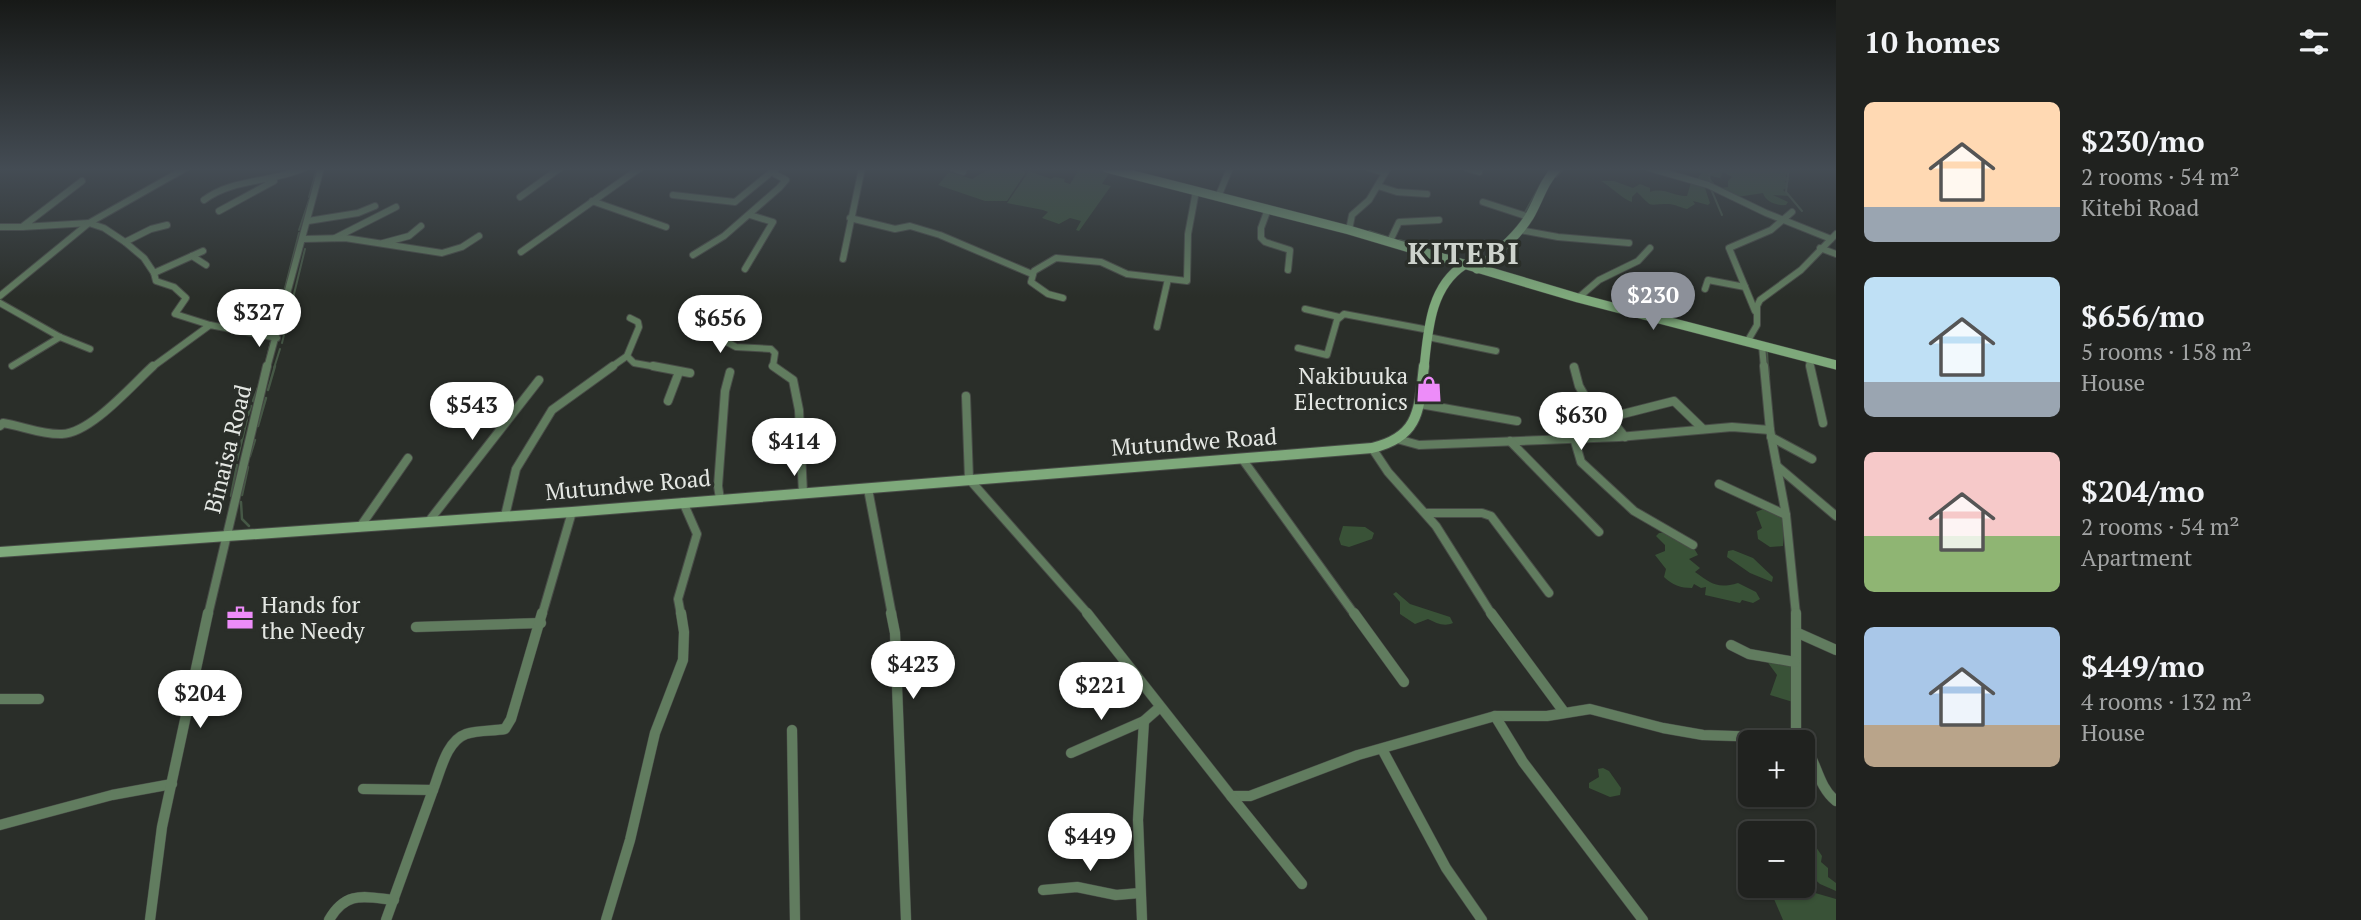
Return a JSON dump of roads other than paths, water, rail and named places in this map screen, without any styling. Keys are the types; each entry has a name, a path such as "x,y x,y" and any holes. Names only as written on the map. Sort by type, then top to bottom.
{"main road":[{"path":"1275,211 1454,259 1464,265 1578,298 1836,365"},
{"path":"1477,269 1511,241 1532,211"},
{"path":"1398,439 1405,435 1416,420 1433,304 1441,287 1454,270 1464,265"},
{"name":"Mutundwe Road","path":"0,552 572,512 1243,460 1372,448 1398,439"}],"street":[{"path":"22,227 43,211"},
{"path":"0,296 89,223 110,211"},
{"name":"Binaisa Road","path":"150,920 162,827 205,625 228,536 250,430 310,211"},
{"path":"307,221 363,211"},
{"path":"335,238 388,211"},
{"path":"521,252 578,211"},
{"path":"619,211 666,228"},
{"path":"693,255 720,239 754,211"},
{"path":"843,258 852,211"},
{"path":"1063,299 1032,284 1032,274 1043,264 1056,258 1101,262 1111,265 1121,273 1187,281 1188,234 1192,211"},
{"path":"1267,211 1261,228 1261,238 1265,242 1290,250 1288,270"},
{"path":"1349,230 1352,215 1357,211"},
{"path":"1510,211 1529,217"},
{"path":"1756,314 1760,300 1801,270 1833,236 1764,211"},
{"path":"1747,342 1757,325 1756,314 1729,248 1771,230 1792,212"},
{"path":"745,269 773,222 750,215"},
{"path":"850,218 895,229 910,226 940,235 1032,274"},
{"path":"1391,241 1399,222 1439,220"},
{"path":"0,227 89,223 104,228 144,258 156,281 174,288 186,298 175,314 210,326 277,338"},
{"path":"125,242 150,229 167,225"},
{"path":"380,243 409,236 421,226"},
{"path":"1520,230 1558,237 1629,243"},
{"path":"303,239 335,238 442,253 462,247 479,236"},
{"path":"1578,298 1598,280 1638,261 1650,248"},
{"path":"1820,248 1836,254"},
{"path":"154,273 203,250"},
{"path":"192,256 206,265"},
{"path":"1157,327 1168,279"},
{"path":"1704,289 1708,280 1745,287"},
{"path":"1656,317 1658,282"},
{"path":"0,303 60,337 90,349"},
{"path":"1305,309 1339,317 1348,314 1496,351"},
{"path":"1298,348 1327,355 1339,317"},
{"path":"505,516 516,468 552,410 627,356 639,327 638,322 630,318"},
{"path":"1,423 56,435 75,431 89,423 127,389 210,326"},
{"path":"706,331 736,347 771,349 775,353 773,366 776,371 793,380 799,410 803,493"},
{"path":"12,366 60,337"},
{"path":"1762,346 1770,433 1786,515 1798,633 1795,662 1800,730"},
{"path":"627,356 629,361 634,363 690,373"},
{"path":"1808,358 1824,423"},
{"path":"1574,367 1579,386 1591,407 1611,418 1625,437"},
{"path":"668,401 679,372"},
{"path":"720,499 718,486 725,391 730,372"},
{"path":"429,521 539,380"},
{"path":"966,396 969,480 1066,586 1302,884"},
{"path":"1611,418 1674,401 1703,429"},
{"path":"1420,404 1517,421"},
{"path":"1398,439 1419,444 1625,437 1703,429 1770,433 1812,458"},
{"path":"1574,438 1581,462 1634,511 1693,545"},
{"path":"1510,441 1599,532"},
{"path":"1372,448 1388,472 1426,513 1497,624 1537,672 1564,712"},
{"path":"360,527 408,458"},
{"path":"1243,460 1404,682"},
{"path":"1777,466 1836,516"},
{"path":"1718,484 1786,515"},
{"path":"868,489 895,633 906,920"},
{"path":"606,920 630,840 655,733 683,660 684,632 678,599 697,534 683,502"},
{"path":"386,920 450,744 459,737 505,729 511,719 572,512"},
{"path":"1426,513 1482,513 1490,516 1549,593"},
{"path":"416,627 541,623"},
{"path":"1798,633 1836,650"},
{"path":"1731,645 1749,654 1795,662"},
{"path":"0,699 39,699"},
{"path":"1071,753 1144,721 1160,707"},
{"path":"1231,796 1250,796 1382,749 1495,716 1547,716 1590,709 1664,728 1703,735 1738,737"},
{"path":"1495,716 1523,762 1568,817 1643,920"},
{"path":"1142,920 1141,752 1144,721"},
{"path":"793,730 795,920"},
{"path":"1382,749 1446,869 1482,920"},
{"path":"1815,765 1825,793 1836,801"},
{"path":"0,825 112,795 173,784"},
{"path":"363,789 433,790"},
{"path":"1042,890 1077,887 1116,895 1140,893"},
{"path":"329,920 342,900 352,897 394,900"}],"waterway":[{"path":"299,230 305,211"},
{"path":"1720,211 1722,215"},
{"path":"1369,231 1388,237"},
{"path":"283,296 299,233"},
{"path":"1399,240 1408,242"},
{"path":"1418,244 1428,246"},
{"path":"1433,248 1441,251"},
{"path":"282,343 305,249"},
{"path":"272,336 278,314"},
{"path":"266,362 271,341"},
{"path":"274,368 280,349"},
{"path":"1767,351 1768,368"},
{"path":"268,390 275,366"},
{"path":"1768,366 1769,377"},
{"path":"253,401 258,388"},
{"path":"258,426 266,398"},
{"path":"248,415 251,406"},
{"path":"237,460 247,419"},
{"path":"250,456 255,440"},
{"path":"231,496 237,465"},
{"path":"242,495 248,467"},
{"path":"241,502 242,519 249,526"}],"place":[{"name":"Nakibuuka Electronics","path":"1429,389"},
{"name":"Hands for the Needy","path":"240,618"}],"district":[{"name":"KITEBI","path":"1464,254"}]}
